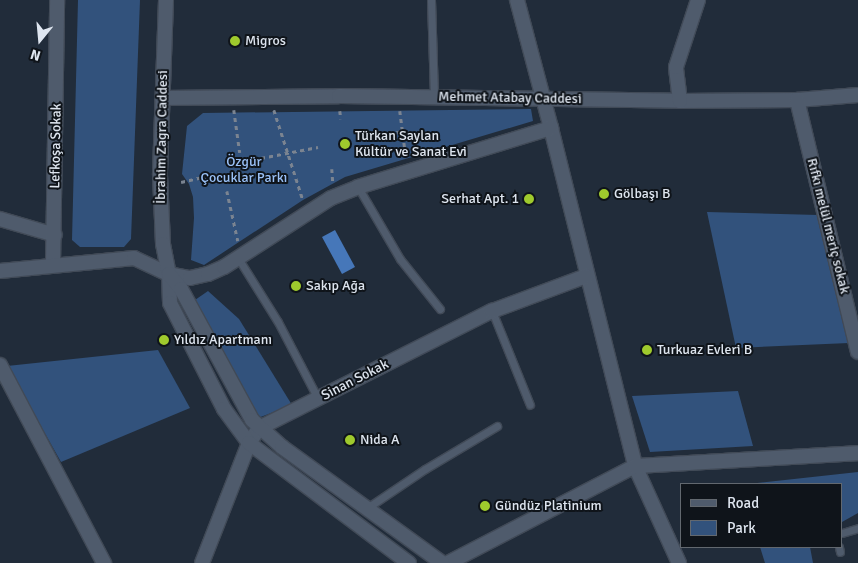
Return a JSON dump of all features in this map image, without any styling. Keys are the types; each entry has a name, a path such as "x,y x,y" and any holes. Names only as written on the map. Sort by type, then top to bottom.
{"street":[{"name":"Lefkoşa Sokak","path":"53,264 55,235 57,0"},
{"name":"İbrahim Zagra Caddesi","path":"166,0 162,98 161,214 164,256 169,274"},
{"path":"517,0 544,98 586,276 635,466 679,563"},
{"path":"680,101 676,67 698,0"},
{"name":"Mehmet Atabay Caddesi","path":"162,98 434,97 680,101 797,100 858,95"},
{"name":"Rıfkı melül meriç sokak","path":"797,100 858,352"},
{"path":"0,271 53,264 134,258 169,274 190,278 208,274 240,256 331,198 407,171 551,128"},
{"path":"0,219 55,235"},
{"path":"169,274 181,289 237,395 259,428 282,447 442,563"},
{"path":"169,274 170,303 224,409 249,443 409,563"},
{"name":"Sinan Sokak","path":"259,428 492,311 586,276"},
{"path":"0,365 104,563"},
{"path":"202,563 249,443 259,428"},
{"path":"448,563 635,466 858,453"}],"lane":[{"path":"431,0 434,97"},
{"path":"358,187 400,259 440,309"},
{"path":"240,256 278,322 318,399"},
{"path":"492,311 530,405"},
{"path":"367,508 425,469 497,426"},
{"path":"843,533 858,528"}],"path":[{"path":"232,97 240,153"},
{"path":"270,97 306,213"},
{"path":"399,97 407,171"},
{"path":"373,136 403,132"},
{"path":"261,158 318,147"},
{"path":"181,182 208,176"},
{"path":"227,191 240,256"}],"green space":[{"path":"78,0 140,0 131,239 124,247 80,247 72,240"},
{"name":"Özgür Çocuklar Parkı","path":"531,109 533,121 345,177 303,200 204,265 191,260 194,218 193,197 189,184 182,174 187,126 203,113"},
{"path":"707,212 818,215 849,343 736,348"},
{"path":"208,291 239,319 292,405 258,418 195,300"},
{"path":"158,350 190,408 61,462 7,366"},
{"path":"738,391 753,446 650,452 632,396"},
{"path":"858,472 858,513 843,521 843,483 757,483"},
{"path":"760,548 810,548 813,563 765,563"}],"shaded area":[{"path":"335,230 355,267 342,274 322,237"}],"place":[{"name":"Migros","path":"235,41"},
{"name":"Türkan Saylan Kültür ve Sanat Evi","path":"345,144"},
{"name":"Gölbaşı B","path":"604,194"},
{"name":"Serhat Apt. 1","path":"529,199"},
{"name":"Sakıp Ağa","path":"296,286"},
{"name":"Yıldız Apartmanı","path":"164,340"},
{"name":"Turkuaz Evleri B","path":"647,350"},
{"name":"Nida A","path":"350,440"},
{"name":"Gündüz Platinium","path":"485,506"}]}
